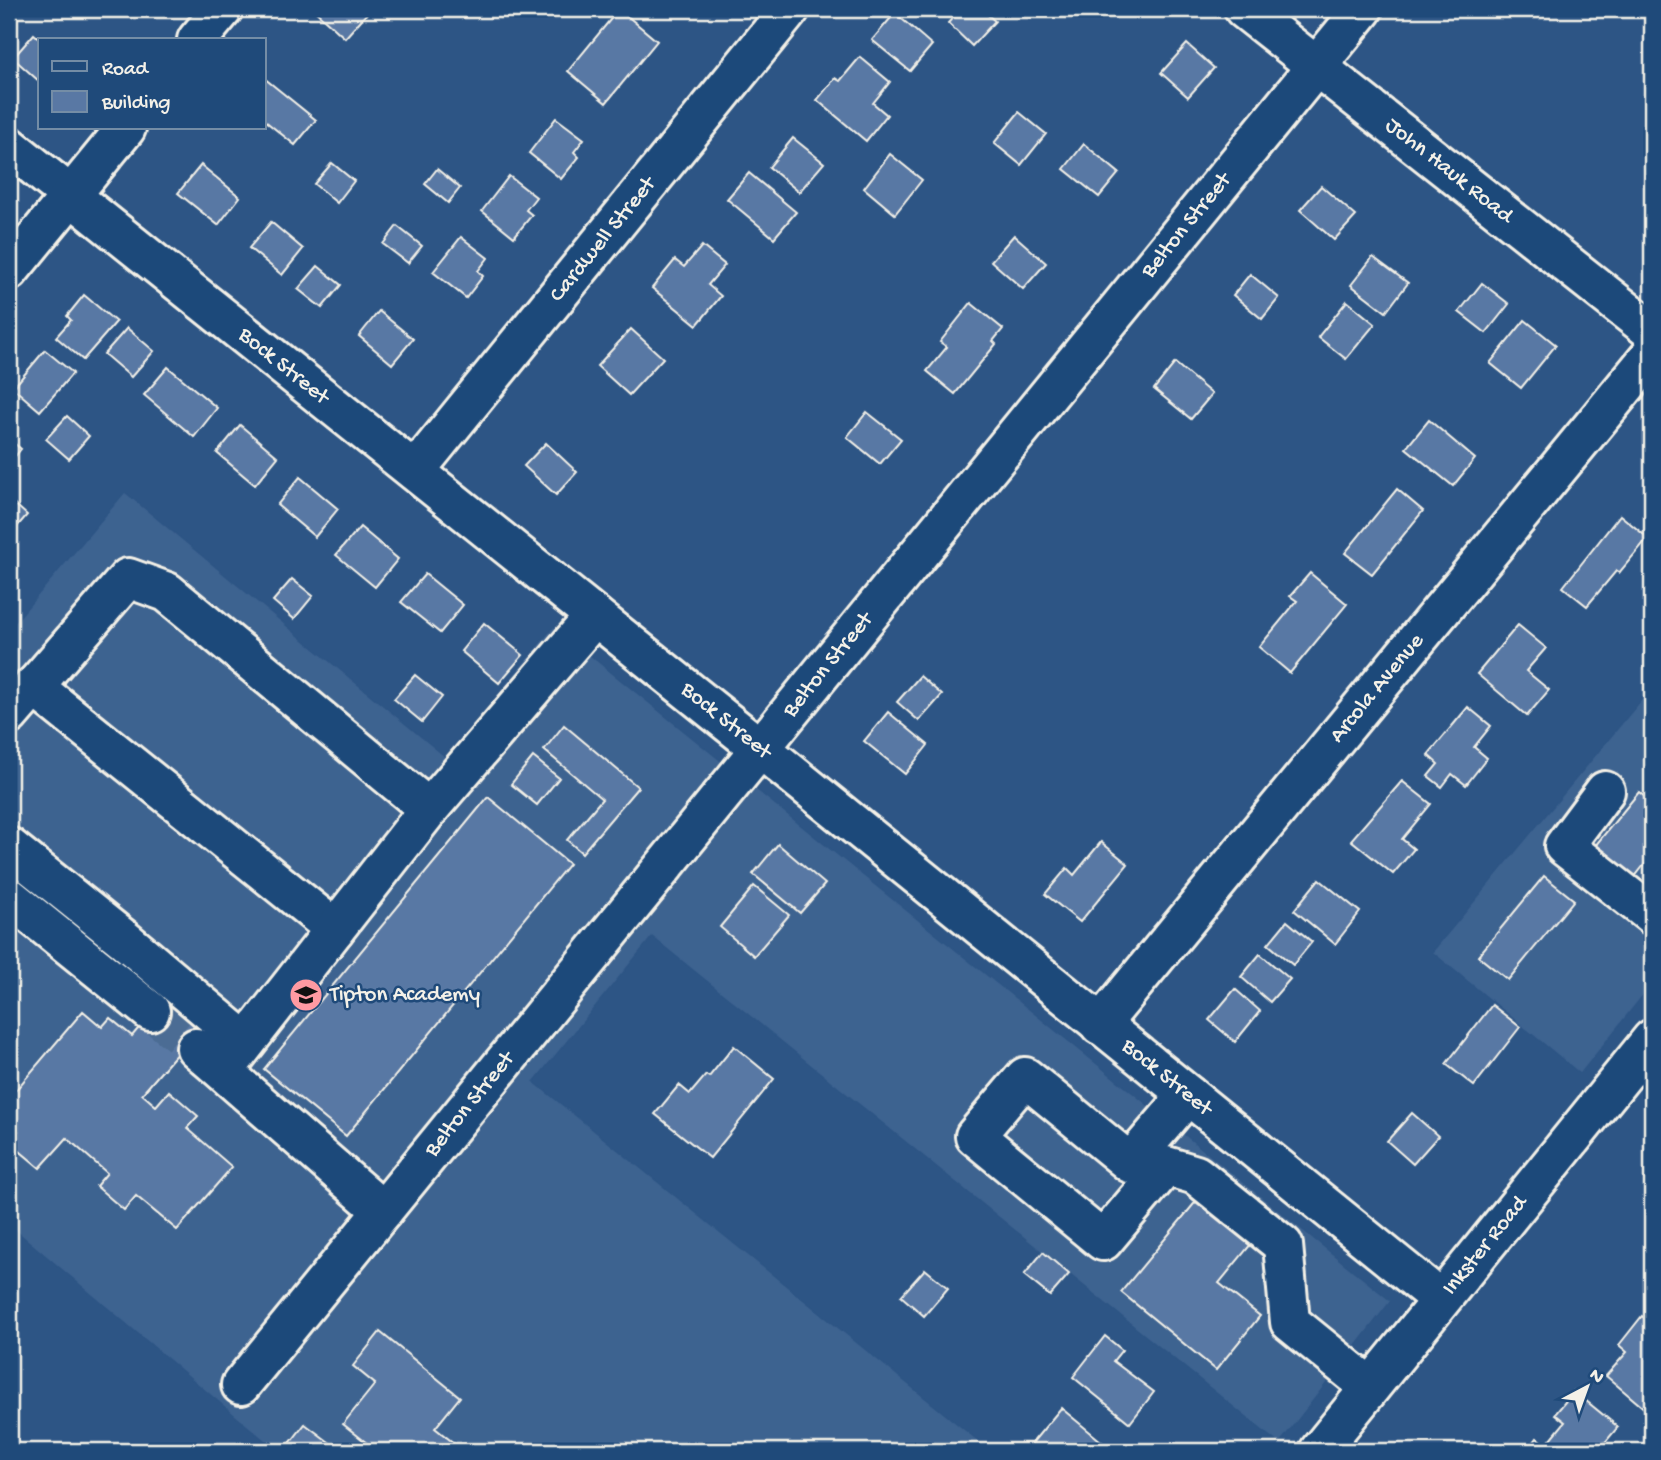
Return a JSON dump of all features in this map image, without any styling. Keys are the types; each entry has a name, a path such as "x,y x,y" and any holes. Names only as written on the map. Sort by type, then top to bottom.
{"street":[{"path":"199,38 223,9"},
{"name":"Cardwell Street","path":"415,471 790,9"},
{"name":"John Hauk Road","path":"1244,9 1652,331"},
{"name":"Belton Street","path":"241,1385 1363,9"},
{"path":"9,271 124,130"},
{"name":"Bock Street","path":"9,146 761,749 1440,1299"},
{"name":"Arcola Avenue","path":"1100,1025 1652,354"},
{"path":"9,715 128,579 167,592 429,809"},
{"path":"222,1054 335,929 429,809 595,616"},
{"path":"33,687 335,929"},
{"path":"1605,791 1564,846 1652,915"},
{"path":"9,847 125,940 222,1054 383,1211"},
{"path":"9,897 150,1011"},
{"name":"Inkster Road","path":"1319,1451 1652,1039"},
{"path":"1188,1095 1142,1173 1166,1166 1196,1175 1283,1245 1290,1322 1370,1387"}],"shaded area":[{"name":"Tipton Academy","path":"125,493 446,758 554,627 1390,1301 1279,1443 652,936 533,1082 990,1451 278,1451 9,1224 9,630"},
{"path":"1652,688 1652,983 1580,1073 1433,952"}],"building":[{"path":"313,9 367,9 369,11 345,38"},
{"path":"619,9 657,41 606,103 568,71"},
{"path":"961,9 981,9 995,21 972,46 948,23"},
{"path":"895,13 932,45 910,71 872,40"},
{"path":"34,34 39,38 38,80 13,58"},
{"path":"1187,44 1214,68 1188,97 1161,73"},
{"path":"860,57 890,82 873,103 887,115 866,141 817,100 835,78 840,81"},
{"path":"266,80 316,120 295,145 266,122"},
{"path":"1019,112 1046,134 1021,165 994,143"},
{"path":"556,118 584,139 574,152 579,157 561,179 529,153"},
{"path":"793,138 824,163 799,192 769,167"},
{"path":"1084,144 1119,173 1099,197 1064,169"},
{"path":"890,154 922,180 895,214 864,188"},
{"path":"332,163 354,181 337,203 314,184"},
{"path":"201,165 240,197 218,225 178,193"},
{"path":"437,169 460,188 448,203 425,184"},
{"path":"749,173 796,212 774,238 727,199"},
{"path":"509,176 536,197 526,210 532,215 514,237 482,211"},
{"path":"1321,186 1356,216 1334,240 1300,210"},
{"path":"271,222 303,249 282,275 249,248"},
{"path":"397,226 422,246 408,263 383,244"},
{"path":"1014,235 1046,263 1023,289 991,261"},
{"path":"461,237 488,258 478,271 483,276 466,298 433,272"},
{"path":"702,246 725,265 708,285 721,296 697,325 652,288 675,260 684,267"},
{"path":"1373,257 1408,283 1386,312 1351,285"},
{"path":"318,266 341,285 322,308 298,289"},
{"path":"1250,274 1279,298 1262,319 1233,295"},
{"path":"1482,283 1509,304 1486,333 1459,312"},
{"path":"84,295 116,322 83,360 56,337 71,320 67,316"},
{"path":"1347,301 1375,324 1346,359 1318,337"},
{"path":"971,303 1003,329 993,341 996,344 955,394 927,371 947,347 940,342"},
{"path":"379,311 413,339 392,364 359,336"},
{"path":"1525,320 1556,345 1521,388 1490,363"},
{"path":"127,328 154,351 131,377 104,354"},
{"path":"631,329 663,358 629,395 597,366"},
{"path":"45,350 73,373 40,411 13,388"},
{"path":"1175,363 1212,394 1191,419 1154,389"},
{"path":"168,367 217,408 194,437 144,395"},
{"path":"867,412 901,439 880,464 847,437"},
{"path":"67,416 89,436 69,459 46,439"},
{"path":"1429,420 1475,459 1453,486 1406,448"},
{"path":"240,425 278,457 255,485 217,453"},
{"path":"9,439 21,449 9,464"},
{"path":"546,443 577,472 556,495 524,466"},
{"path":"300,477 338,509 315,537 277,505"},
{"path":"1397,489 1423,511 1372,574 1345,553"},
{"path":"9,499 27,515 15,529 9,523"},
{"path":"1620,515 1648,538 1587,606 1563,587"},
{"path":"360,527 398,559 375,587 336,555"},
{"path":"1310,573 1347,604 1290,673 1259,647 1297,601 1290,596"},
{"path":"425,574 463,605 440,633 401,602"},
{"path":"292,579 313,596 294,619 273,601"},
{"path":"484,623 523,655 499,683 461,651"},
{"path":"1518,625 1546,648 1526,671 1549,690 1527,716 1477,674"},
{"path":"415,675 442,697 422,722 394,699"},
{"path":"920,676 942,695 919,721 897,702"},
{"path":"1468,707 1491,726 1474,747 1487,758 1466,785 1452,774 1442,787 1428,776 1438,764 1428,755"},
{"path":"888,712 928,745 905,774 864,741"},
{"path":"564,725 638,787 582,853 567,840 602,799 544,750"},
{"path":"533,757 559,778 537,805 511,784"},
{"path":"1402,781 1431,804 1402,839 1414,849 1393,874 1351,840"},
{"path":"1639,792 1652,803 1652,855 1633,879 1594,847"},
{"path":"488,797 569,864 346,1136 264,1069"},
{"path":"1101,842 1128,864 1080,922 1045,894 1067,868 1074,875"},
{"path":"778,844 825,884 800,913 753,874"},
{"path":"1544,876 1574,900 1508,980 1478,956"},
{"path":"1319,879 1360,912 1335,944 1294,910"},
{"path":"754,886 789,915 754,956 720,927"},
{"path":"1287,921 1312,942 1293,965 1268,944"},
{"path":"1260,954 1290,979 1270,1002 1241,977"},
{"path":"175,985 210,1015 142,1094 156,1106 169,1091 198,1116 187,1128 232,1167 177,1230 136,1196 124,1210 96,1186 107,1173 67,1138 40,1168 9,1142 18,1131 9,1123 9,1098 83,1011 102,1027 110,1018 132,1036"},
{"path":"1235,989 1260,1011 1235,1042 1209,1020"},
{"path":"1492,1005 1520,1027 1474,1086 1446,1064"},
{"path":"734,1046 774,1079 710,1158 655,1114 679,1085 690,1094 706,1075 709,1077"},
{"path":"1412,1113 1438,1136 1413,1164 1387,1141"},
{"path":"1198,1199 1252,1243 1219,1283 1260,1316 1216,1370 1121,1292"},
{"path":"1043,1252 1069,1274 1050,1296 1024,1275"},
{"path":"925,1269 948,1288 924,1316 901,1296"},
{"path":"1642,1316 1649,1322 1652,1317 1652,1415 1606,1376 1627,1352 1619,1345"},
{"path":"380,1332 460,1397 435,1428 464,1451 377,1451 343,1424 375,1384 353,1366"},
{"path":"1105,1336 1122,1350 1113,1361 1154,1392 1130,1423 1073,1377"},
{"path":"1574,1391 1618,1427 1598,1451 1527,1451 1537,1438 1546,1445 1565,1422 1555,1414"},
{"path":"1061,1408 1107,1446 1102,1451 1029,1451 1027,1449"},
{"path":"305,1424 333,1445 329,1451 284,1451"}],"tunnel":[{"path":"150,1011 196,1048"}],"place":[{"name":"Tipton Academy","path":"306,995"}]}
